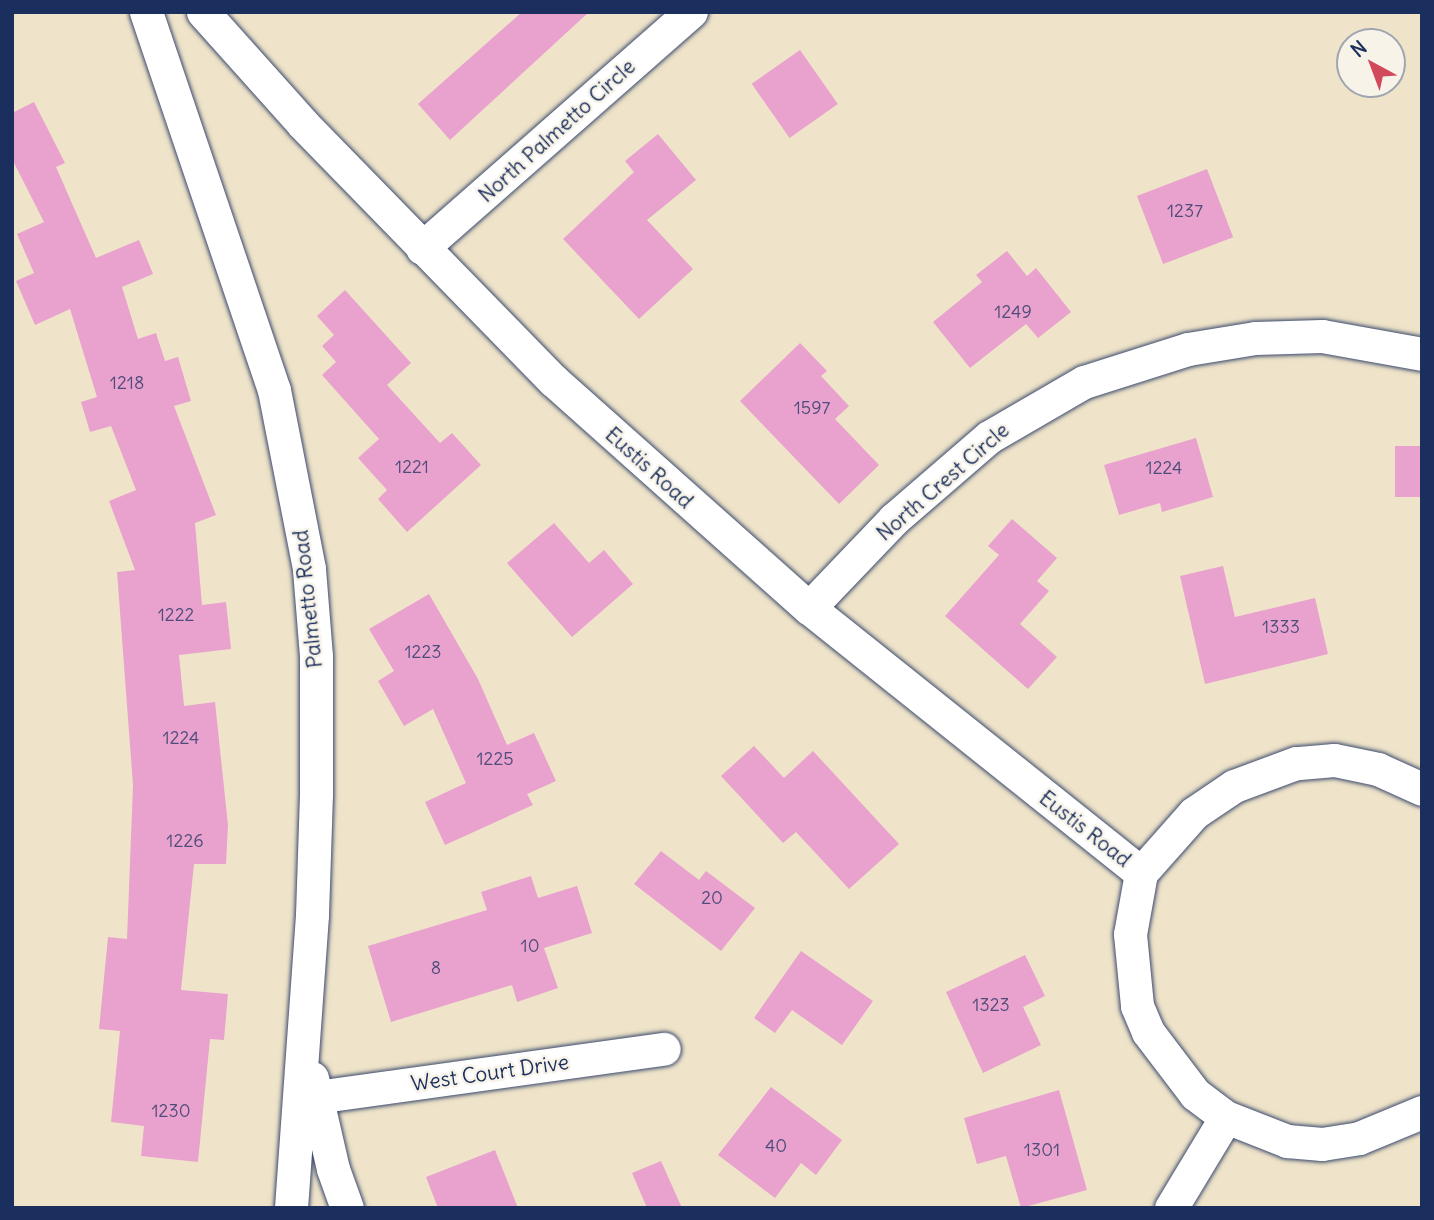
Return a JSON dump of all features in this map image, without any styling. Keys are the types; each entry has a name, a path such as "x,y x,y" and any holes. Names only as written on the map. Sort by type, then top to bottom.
{"street":[{"name":"Palmetto Road","path":"146,12 274,390 309,569 316,656 316,794 304,1045 291,1208"},
{"name":"Eustis Road","path":"203,12 422,248 564,390 809,608 1141,873"},
{"name":"North Palmetto Circle","path":"422,248 691,12"},
{"name":"North Crest Circle","path":"809,608 894,519 989,437 1084,382 1188,349 1255,338 1322,336 1422,354"},
{"path":"1418,778 1334,760 1271,770 1234,786 1194,813 1141,873 1130,934 1137,1006 1169,1066 1195,1094 1226,1117 1260,1134 1322,1144 1359,1138 1422,1112"},
{"path":"304,1045 347,1208"},
{"name":"West Court Drive","path":"316,1097 664,1049"},
{"path":"1171,1208 1226,1117"}],"building":[{"path":"522,12 589,12 450,140 418,104"},
{"path":"800,50 838,104 790,138 752,84"},
{"path":"34,102 65,163 56,167 96,258 139,240 153,274 122,287 138,339 156,333 165,361 178,357 191,401 174,406 216,515 195,523 202,605 226,602 231,649 179,655 184,706 215,702 228,825 226,864 194,864 181,990 228,994 224,1040 210,1039 198,1162 141,1156 144,1126 111,1122 120,1031 99,1029 108,937 127,939 133,785 117,572 135,570 109,501 136,490 111,426 90,432 81,402 97,397 70,309 35,325 16,281 34,273 17,234 44,222 12,159 12,113"},
{"path":"658,134 696,180 647,220 693,269 639,319 563,239 634,172 625,161"},
{"path":"1207,169 1233,237 1163,264 1137,196"},
{"path":"1007,251 1027,276 1036,268 1071,312 1038,338 1026,324 970,368 933,322 982,282 976,275"},
{"path":"345,290 411,363 387,385 440,443 452,433 481,465 407,532 378,499 387,490 358,458 379,439 322,375 336,362 322,346 334,335 317,316"},
{"path":"800,343 827,371 821,376 849,406 835,419 879,465 839,504 740,401"},
{"path":"1196,438 1213,497 1162,512 1160,503 1119,515 1104,465"},
{"path":"1395,446 1422,446 1422,497 1395,497"},
{"path":"1012,519 1057,558 1037,581 1049,591 1020,624 1057,657 1028,689 945,616 999,555 988,546"},
{"path":"554,523 589,563 604,550 633,584 572,637 507,563"},
{"path":"1223,566 1235,617 1315,598 1328,654 1205,684 1180,576"},
{"path":"429,594 478,679 507,745 534,733 556,781 527,794 533,805 445,845 425,802 466,783 433,709 404,726 378,681 394,671 369,629"},
{"path":"754,746 784,778 813,751 899,844 849,889 796,832 783,843 721,776"},
{"path":"661,851 699,880 706,871 755,908 721,951 634,884"},
{"path":"531,876 538,898 577,886 592,933 544,948 558,988 517,1002 512,985 391,1022 368,946 487,910 481,892"},
{"path":"801,951 873,1001 842,1045 792,1010 775,1033 754,1018"},
{"path":"1025,955 1045,996 1023,1007 1041,1045 983,1073 946,992"},
{"path":"771,1087 842,1140 816,1175 801,1163 775,1198 718,1155"},
{"path":"1059,1090 1087,1190 1021,1208 1006,1156 977,1164 964,1118"},
{"path":"495,1150 518,1208 438,1208 426,1177"},
{"path":"661,1161 682,1208 647,1208 632,1173"}]}
